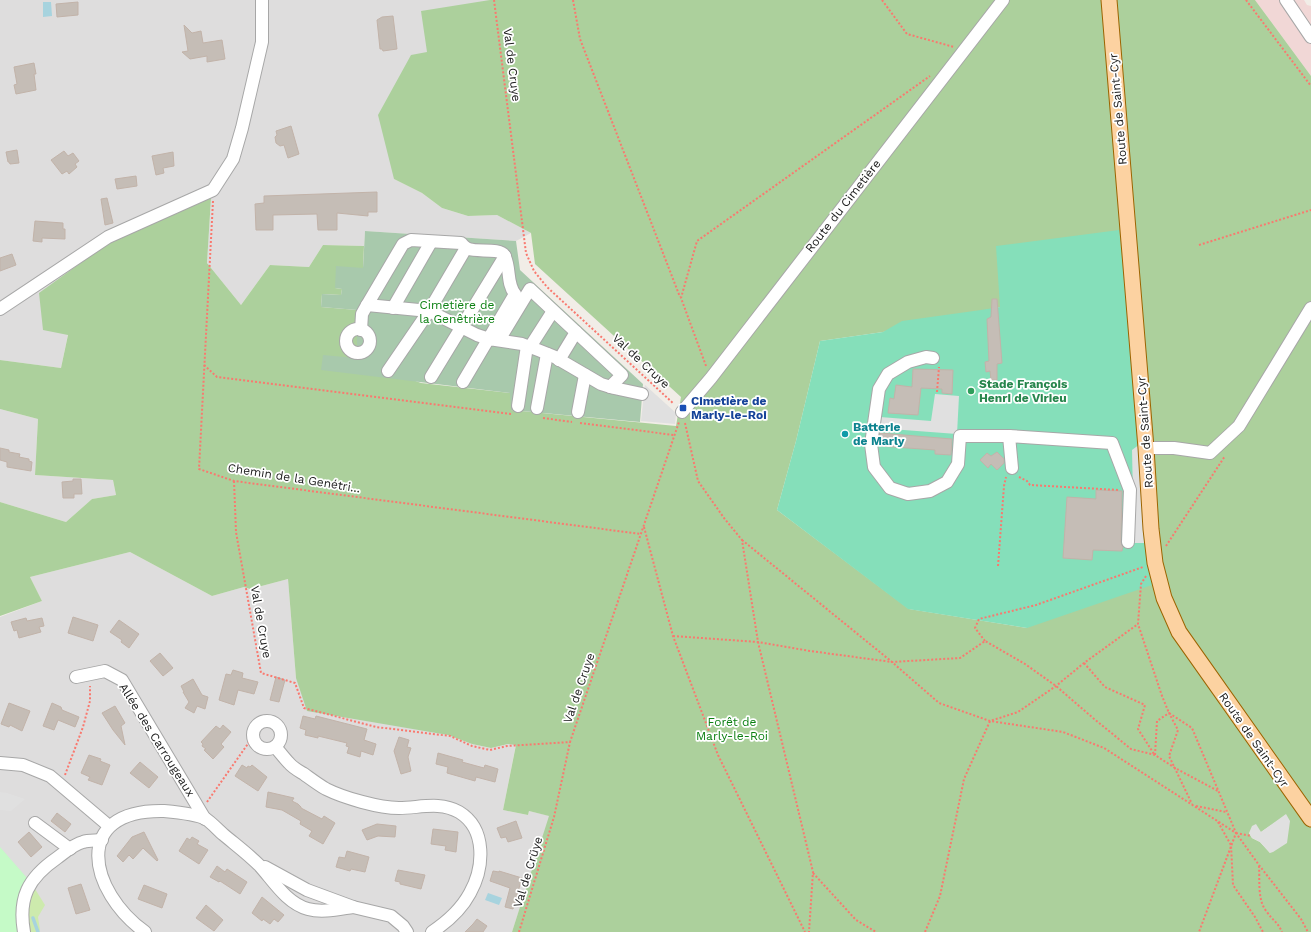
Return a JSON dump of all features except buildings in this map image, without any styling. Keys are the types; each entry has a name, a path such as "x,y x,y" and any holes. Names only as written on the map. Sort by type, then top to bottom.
{"main road":[{"name":"Route de Saint-Cyr","path":"1109,0 1146,448 1151,529 1155,563 1164,598 1179,632 1311,819"}],"street":[{"path":"0,309 108,237 213,190 232,159 242,128 262,42 262,0"},
{"name":"Route du Cimetière","path":"682,412 1003,0"},
{"path":"1286,0 1311,37"},
{"path":"361,330 362,314 403,244 411,240 461,243 466,248 478,251 502,252 505,256 509,283 515,294 494,339"},
{"path":"393,308 431,242"},
{"path":"388,371 429,312 466,248"},
{"path":"431,377 505,256"},
{"path":"463,382 530,289 622,375 610,387"},
{"path":"367,305 429,312 477,335 529,346 610,387 642,394"},
{"path":"1146,448 1174,448 1210,454 1239,426 1311,308"},
{"path":"517,410 529,346 553,311"},
{"path":"559,360 576,332"},
{"path":"539,413 547,354"},
{"path":"934,358 926,357 908,362 888,374 879,388 871,444 874,467 890,488 908,494 930,492 947,482 958,464 960,436 1009,436 1112,443 1130,490 1128,542"},
{"path":"576,419 585,375"},
{"path":"1009,436 1012,468"},
{"name":"Allée des Carrougeaux","path":"76,677 104,672 122,680 203,815"},
{"path":"264,720 274,722 281,730 281,740 275,747 267,750 257,746 252,738 254,727 264,720"},
{"path":"275,747 290,764 327,789 362,802 398,808 439,805 459,812 468,819 479,837 481,848 477,879 470,894 459,909 432,932"},
{"path":"0,763 23,765 50,776 109,826"},
{"path":"145,932 126,916 115,902 100,871 98,857 102,840 109,826 127,817 150,811 203,815 258,864 278,887 294,902 308,909 327,911 353,906"},
{"path":"35,823 70,849"},
{"path":"24,932 22,910 24,900 29,886 36,875 48,864 82,842 102,840"},
{"path":"258,864 307,890 353,906 391,916 403,926 407,932"}],"path":[{"name":"Val de Cruye","path":"494,0 526,253 534,271 547,287 682,412 570,742 554,817"},
{"path":"573,0 580,39 681,298 710,378"},
{"path":"882,0 908,34 964,50"},
{"path":"1246,0 1311,86"},
{"path":"681,298 697,241 934,73"},
{"name":"Chemin de la Genétri...","path":"213,190 199,469 234,481 641,534"},
{"path":"1199,245 1311,210"},
{"path":"934,358 940,369 937,392"},
{"path":"204,364 217,377 517,410"},
{"path":"682,412 698,481 724,518 742,540 892,662 939,703 990,720 1063,732 1104,748 1236,833 1251,836"},
{"path":"539,413 674,435"},
{"path":"1193,805 1169,756 1178,730 1169,713 1138,624 1141,584 1226,454"},
{"path":"998,566 1004,486 1007,472 1012,468 1017,476 1027,481 1030,485 1130,490"},
{"name":"Val de Cruye","path":"234,481 236,532 261,673 295,683 304,708 376,726 450,736 472,746 490,750 507,746 570,742"},
{"path":"643,526 673,636 718,755 805,932"},
{"path":"742,540 758,642 813,872 810,932"},
{"path":"1155,563 1036,605 979,619 976,628 985,641 1025,664 1056,686 1131,749 1155,755 1175,768 1218,791"},
{"path":"990,720 1018,712 1056,686 1084,663 1138,624"},
{"path":"673,636 758,642 810,651 892,662 960,658 985,641"},
{"path":"1084,663 1105,687 1145,705 1138,730 1155,755"},
{"path":"61,786 83,727 90,701 91,674"},
{"path":"1155,755 1157,721 1169,713"},
{"path":"1169,713 1192,728 1236,833 1301,919 1308,932"},
{"path":"925,932 940,896 964,779 990,720"},
{"path":"203,815 252,738"},
{"path":"1193,805 1227,812"},
{"name":"Val de Crüye","path":"518,932 554,817"},
{"path":"1217,821 1231,845 1233,885 1255,917 1263,932"},
{"path":"1199,932 1236,833"},
{"path":"1259,865 1260,897 1266,912 1278,923 1282,932"},
{"path":"813,872 856,920 876,932"}],"shaded area":[{"path":"0,0 490,0 427,53 394,179 422,193 442,208 468,216 497,215 531,233 516,241 365,231 364,246 323,245 309,267 270,265 241,305 207,263 211,199 68,334 61,368 0,360"},
{"path":"1255,0 1304,0 1307,5 1311,6 1311,76"},
{"path":"645,385 676,413 675,424 641,421"},
{"path":"935,394 959,396 957,434 877,428 880,417 931,421"},
{"path":"0,409 38,419 35,475 113,480 116,495 92,499 66,522 0,502"},
{"path":"1140,444 1144,543 1134,543 1132,450"},
{"path":"130,552 212,596 244,587 250,589 288,579 296,678 472,744 491,748 508,744 516,744 503,810 528,815 529,811 550,816 512,932 0,932 0,617 42,601 30,577"},
{"path":"0,792 25,799 11,811 0,810"},
{"path":"1286,814 1290,821 1287,843 1270,853 1260,842 1252,838 1249,833 1252,826 1256,824 1261,832"}],"green space":[{"name":"Forêt de Marly-le-Roi","path":"490,0 1255,0 1311,76 1311,932 512,932 549,816 529,811 528,815 503,810 516,745 508,744 491,748 472,744 448,735 307,711 296,678 288,579 250,589 244,587 212,596 130,552 30,577 42,601 0,616 0,502 66,522 92,499 116,495 113,480 35,475 38,419 0,409 0,360 61,368 68,335 43,330 39,293 111,241 211,198 207,263 241,305 270,265 309,267 323,245 364,246 363,268 335,288 342,289 341,295 322,294 321,307 357,310 357,347 355,359 421,383 511,393 511,410 676,426 681,397 535,264 531,233 497,215 468,216 442,208 422,193 394,179 378,115 411,55 427,52 421,11","holes":["1000,307 1027,628 909,609 777,510 796,441 820,341 883,332","1286,815 1270,853 1260,842 1252,838 1249,833 1261,832"]},
{"name":"Stade François Henri de Virieu","path":"1119,230 1138,412 1136,413 1152,585 1027,628 908,609 777,510 796,441 820,341 883,332 902,321 1000,307 996,246"},
{"name":"Cimetière de la Genêtrière","path":"365,231 516,241 520,270 643,384 640,422 511,410 510,393 321,370 323,355 355,358 357,347 357,310 321,307 322,294 341,295 342,289 335,288 336,266 363,268"},
{"path":"0,847 28,879 21,932 0,932"},
{"path":"35,889 45,905 38,917 39,932 27,932 27,898"}],"water":[{"path":"43,2 51,2 52,16 43,17"},
{"path":"488,893 502,898 499,905 485,900"}],"waterway":[{"path":"33,918 38,932"}],"place":[{"name":"Stade François Henri de Virieu","path":"971,391"},
{"name":"Cimetière de Marly-le-Roi","path":"683,408"},
{"name":"Batterie de Marly","path":"845,434"}]}
